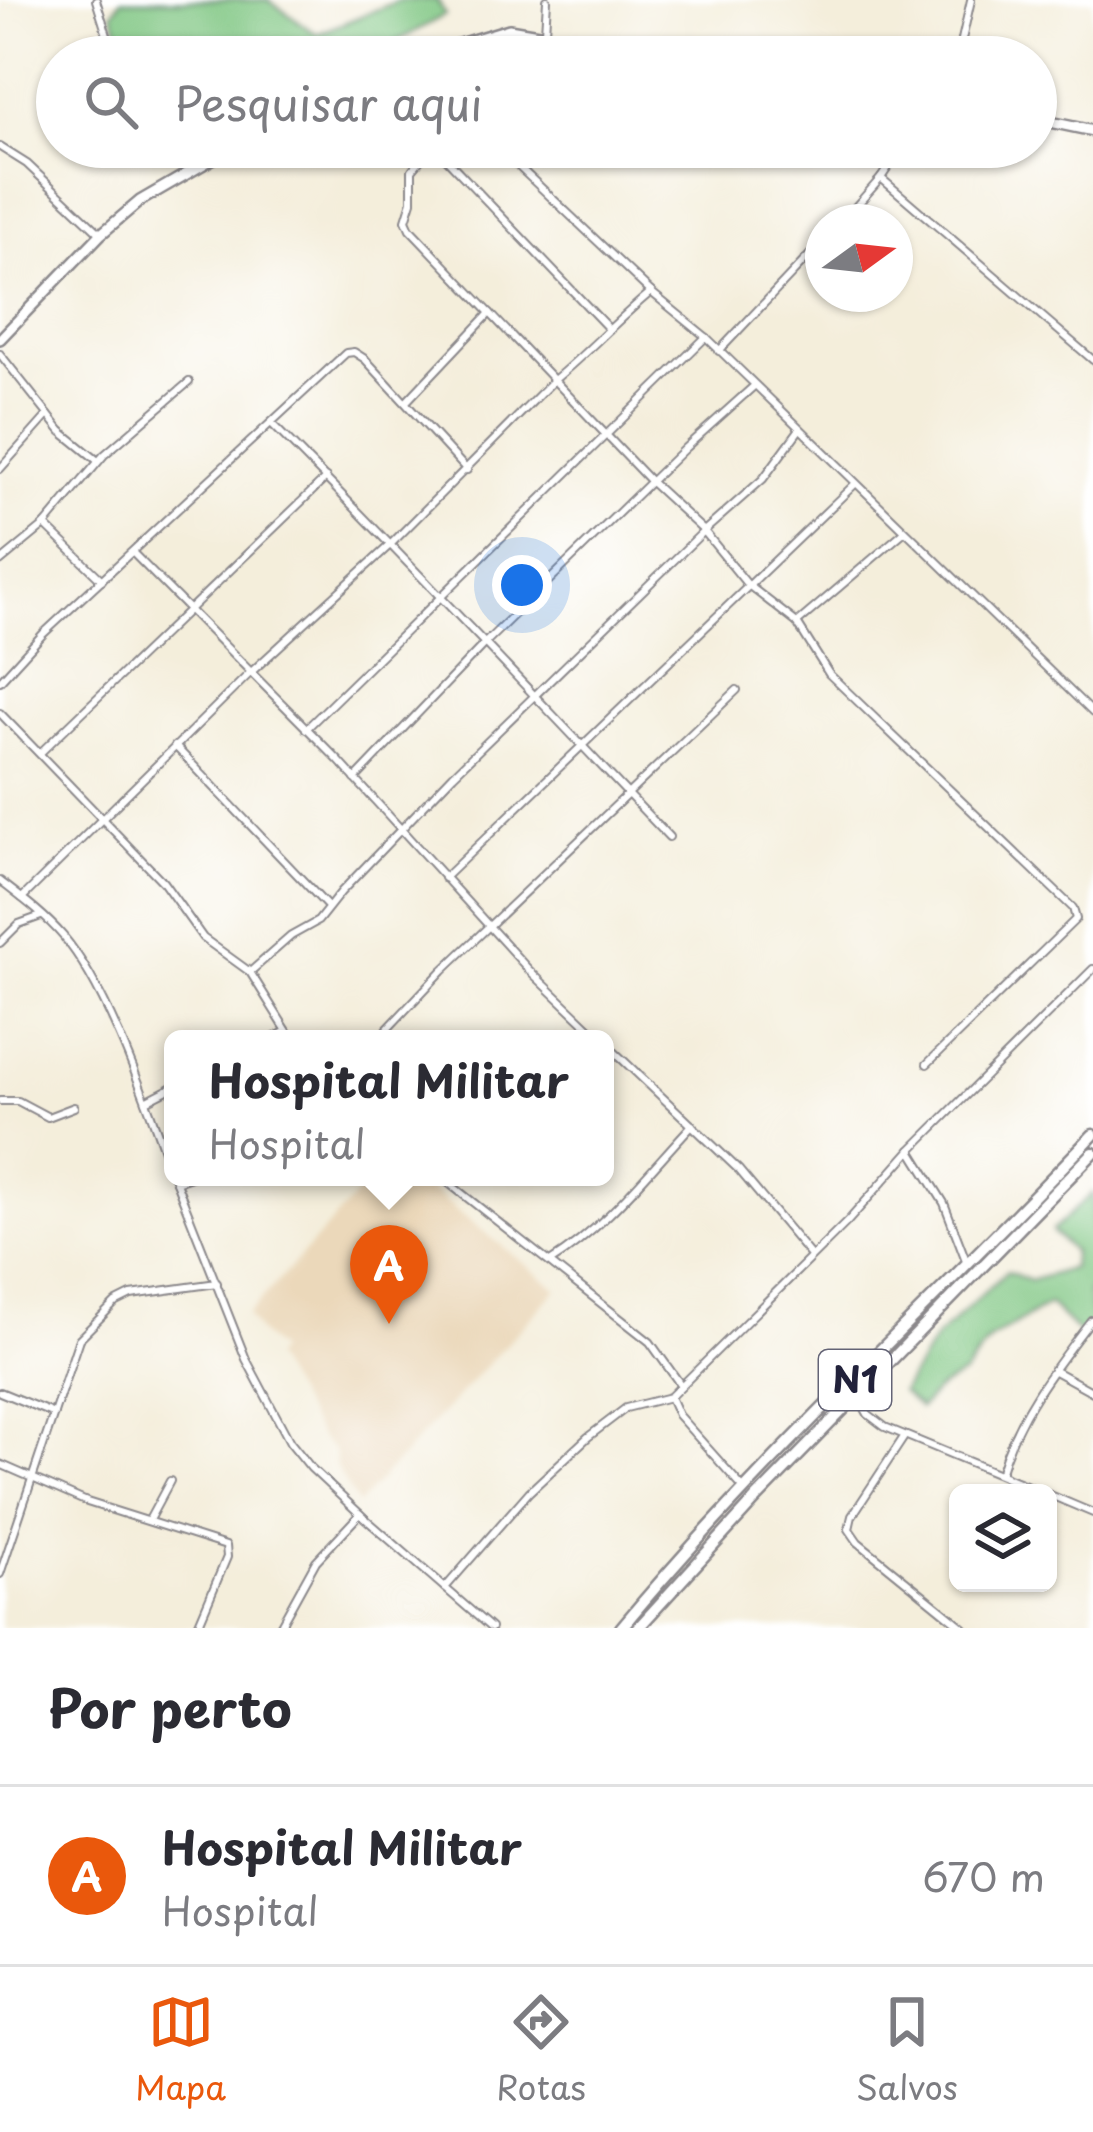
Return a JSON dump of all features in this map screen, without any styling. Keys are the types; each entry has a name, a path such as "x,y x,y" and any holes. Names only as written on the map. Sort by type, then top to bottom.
{"main road":[{"name":"N1","path":"621,1628 744,1489 968,1267 1093,1135"},
{"name":"N1","path":"638,1628 755,1500 1093,1153"}],"street":[{"path":"96,0 107,36"},
{"path":"545,32 548,0"},
{"path":"963,36 971,0"},
{"path":"481,36 509,28 565,36"},
{"path":"1057,123 1093,131"},
{"path":"0,147 48,181 101,234"},
{"path":"0,339 101,234 140,201 194,168"},
{"path":"414,168 406,224 651,482 704,531 747,584 796,623 829,674 1073,908 1076,919 927,1064"},
{"path":"453,168 608,328"},
{"path":"520,168 706,337 1093,713"},
{"path":"858,204 888,168"},
{"path":"881,178 1093,360"},
{"path":"719,350 805,260"},
{"path":"22,898 608,328 652,292"},
{"path":"407,401 490,313"},
{"path":"305,729 706,337"},
{"path":"0,681 43,634 350,352 365,359 407,401 466,470"},
{"path":"0,355 48,415 98,461"},
{"path":"0,562 45,525 98,461 189,382"},
{"path":"355,779 484,644 754,386"},
{"path":"0,469 48,415"},
{"path":"272,424 669,837"},
{"path":"250,972 291,936 313,926 400,830 532,698 763,479 799,430"},
{"path":"40,753 326,478"},
{"path":"444,878 855,484"},
{"path":"45,525 102,580"},
{"path":"796,623 905,531"},
{"path":"134,554 591,1030"},
{"path":"387,1030 736,690"},
{"path":"0,713 106,819 175,896 202,938 250,972 285,1030"},
{"path":"176,746 328,908"},
{"path":"0,880 66,939 100,997 164,1150"},
{"path":"0,944 19,924 43,915"},
{"path":"445,1588 529,1492 588,1437 626,1408 670,1397 1093,969"},
{"path":"614,1051 739,1170 811,1256"},
{"path":"146,1101 164,1092"},
{"path":"0,1101 18,1100 48,1117 74,1107"},
{"path":"550,1262 570,1250 692,1125"},
{"path":"911,1150 944,1203 968,1267"},
{"path":"177,1186 246,1359 290,1442 310,1468 491,1628"},
{"path":"453,1186 650,1342 680,1384"},
{"path":"1,1570 79,1340 115,1303 149,1291 217,1283"},
{"path":"1000,1474 1018,1428 1090,1320"},
{"path":"1053,1370 1093,1392"},
{"path":"0,1392 54,1414"},
{"path":"858,1396 875,1421 904,1437 1024,1484"},
{"path":"670,1397 678,1415 744,1489"},
{"path":"904,1437 852,1516 849,1529 858,1542 964,1628"},
{"path":"0,1464 32,1481 226,1546 227,1557 197,1628"},
{"path":"149,1520 170,1481"},
{"path":"1057,1498 1093,1513"},
{"path":"279,1628 316,1561 360,1514"}],"shaded area":[{"path":"365,1186 425,1186 557,1289 358,1504 336,1468 334,1451 320,1437 272,1358 277,1350 247,1315"}],"green space":[{"path":"121,0 268,0 317,34 400,0 437,0 445,15 406,36 121,36 112,13"},
{"path":"1093,1193 1093,1288 1088,1290 1093,1323 1082,1336 1049,1304 989,1340 964,1374 938,1389 920,1408 901,1392 936,1338 1007,1271 1030,1281 1072,1268 1073,1252 1052,1231"}],"place":[{"name":"Hospital Militar","path":"389,1324"}]}
